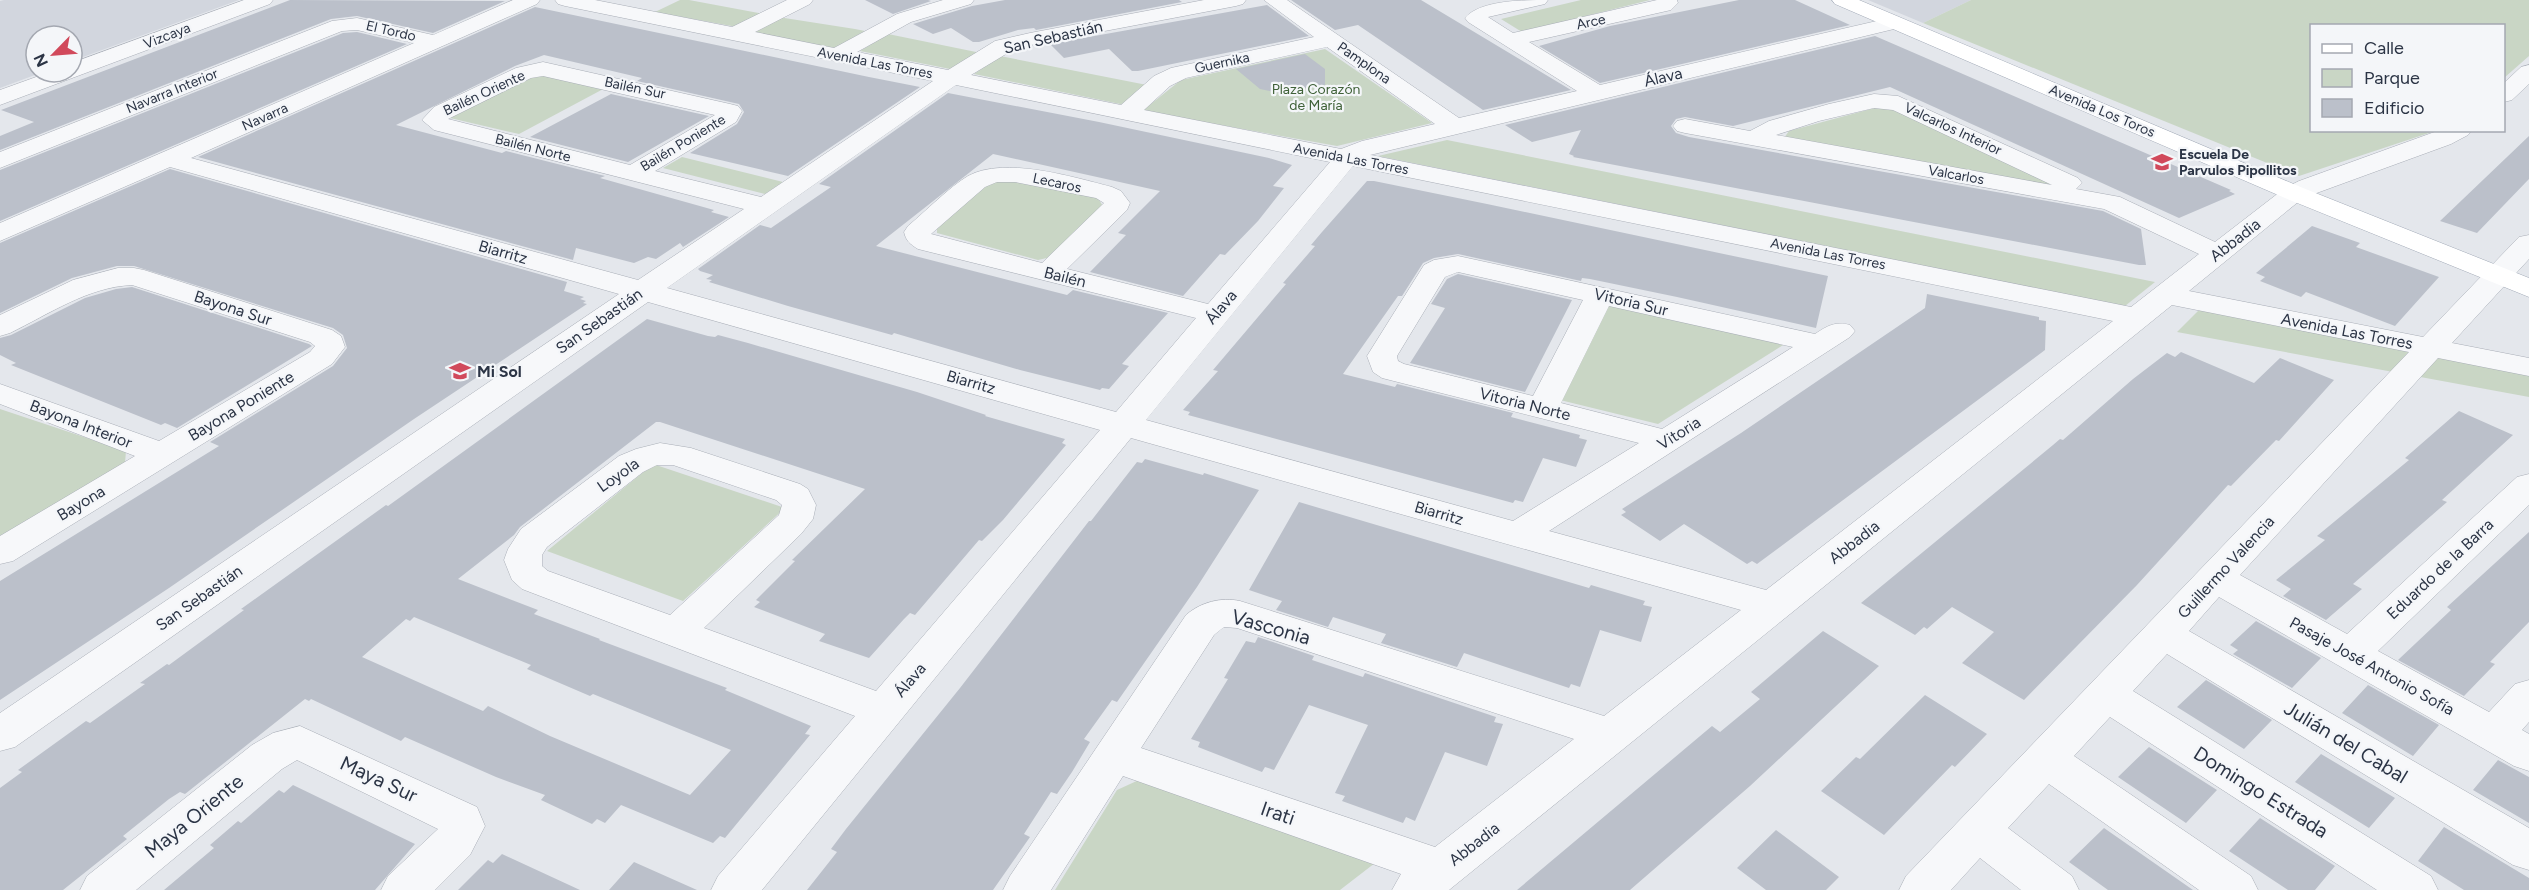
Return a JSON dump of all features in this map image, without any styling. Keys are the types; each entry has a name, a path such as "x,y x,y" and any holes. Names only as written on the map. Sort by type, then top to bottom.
{"main road":[{"name":"Avenida Los Toros","path":"1842,0 2294,193 2529,288"}],"street":[{"name":"Vizcaya","path":"84,67 263,0"},
{"name":"Navarra","path":"0,233 530,0"},
{"name":"Avenida Las Torres","path":"565,0 2138,317"},
{"path":"638,15 670,0"},
{"path":"735,34 803,0"},
{"path":"836,55 904,18 964,0"},
{"name":"San Sebastián","path":"0,735 982,57 1016,42 1236,0"},
{"name":"Pamplona","path":"1274,0 1454,126"},
{"path":"1538,0 1487,10 1475,16 1477,20 1596,93"},
{"name":"Arce","path":"1509,40 1664,6 1668,3 1667,0"},
{"name":"El Tordo","path":"345,23 436,42"},
{"name":"Navarra Interior","path":"0,161 345,23"},
{"name":"Álava","path":"734,890 1346,158 1364,148 1894,23"},
{"name":"Guernika","path":"1126,113 1162,81 1179,73 1331,40"},
{"name":"Bailén Sur","path":"536,70 554,70 712,105 728,109 731,113"},
{"name":"Bailén Oriente","path":"434,120 442,112 520,75 536,70"},
{"path":"2505,94 2529,72"},
{"name":"Vizcaya","path":"0,98 38,84"},
{"name":"Valcarlos Interior","path":"1755,138 1762,132 1778,126 1874,101 1888,101 1898,103 2111,203"},
{"name":"Bailén Poniente","path":"633,173 731,113"},
{"name":"Bailén Norte","path":"434,120 442,125 633,173"},
{"name":"Valcarlos","path":"1685,126 2111,203 2218,253"},
{"name":"Abbadia","path":"1428,880 2294,193 2308,186 2442,140 2456,132"},
{"name":"Biarritz","path":"168,159 1774,606"},
{"path":"633,173 765,206"},
{"name":"Lecaros","path":"917,235 918,228 976,182 993,175 1015,174 1103,192 1112,196 1117,203 1114,210 1048,272"},
{"name":"Bailén","path":"917,235 928,243 1215,314"},
{"name":"Guillermo Valencia","path":"1922,890 2529,243"},
{"name":"Vitoria Sur","path":"1384,365 1382,356 1389,342 1431,274 1444,266 1466,265 1600,295 1829,337"},
{"name":"Bayona Sur","path":"0,327 86,286 116,276 134,276 321,336 330,342 330,346 321,358"},
{"path":"1542,409 1600,295"},
{"name":"Avenida Las Torres","path":"2165,295 2529,368"},
{"name":"Vitoria","path":"1518,535 1829,337"},
{"name":"Bayona Poniente","path":"161,454 321,358"},
{"name":"Vitoria Norte","path":"1384,365 1393,371 1667,440"},
{"name":"Bayona Interior","path":"0,393 161,454"},
{"name":"Loyola","path":"676,632 795,519 799,505 796,497 788,492 679,455 661,453 630,464 534,538 522,554 523,569 536,580 884,710"},
{"name":"Bayona","path":"0,552 161,454"},
{"name":"Eduardo de la Barra","path":"2350,654 2529,484"},
{"name":"Pasaje José Antonio Sofía","path":"2215,578 2529,754"},
{"name":"Vasconia","path":"1026,890 1200,625 1207,618 1217,614 1229,613 1611,735"},
{"name":"Julián del Cabal","path":"2164,634 2529,851"},
{"name":"Domingo Estrada","path":"2106,694 2415,890"},
{"path":"2494,734 2529,694"},
{"name":"Maya Sur","path":"288,746 300,744 309,746 454,815 460,820 463,826 454,842 404,890"},
{"name":"Maya Oriente","path":"103,890 267,757 288,746"},
{"name":"Irati","path":"1114,756 1428,880"},
{"path":"2046,759 2235,890"},
{"path":"1978,831 2056,890"}],"shaded area":[{"path":"239,0 84,57 84,24 24,24 24,79 0,88 0,1"},
{"path":"1868,0 1971,0 1923,23"}],"green space":[{"path":"680,0 764,14 737,27 655,12"},
{"path":"1581,0 1650,0 1522,32 1501,19"},
{"path":"1971,0 2529,0 2529,56 2505,77 2505,24 2310,24 2310,132 2432,132 2299,176 1923,23"},
{"path":"778,17 865,31 831,50 746,31"},
{"path":"888,34 981,53 955,70 860,51"},
{"name":"Plaza Corazón de María","path":"1325,49 1432,123 1337,146 1142,111 1181,80"},
{"path":"1000,56 1147,85 1125,105 974,74"},
{"path":"538,73 607,87 519,134 450,118 450,114"},
{"path":"1882,106 1897,109 2055,183 2052,187 1784,138 1789,131"},
{"path":"1447,140 2155,282 2125,306 1378,156"},
{"path":"682,157 783,182 765,194 663,168"},
{"path":"1007,176 1098,198 1104,208 1051,257 1038,260 937,233 937,226 994,180"},
{"path":"1606,304 1788,342 1658,424 1560,400"},
{"path":"2200,309 2529,374 2529,397 2177,332"},
{"path":"0,409 126,451 125,463 0,536"},
{"path":"653,464 785,508 683,601 547,551"},
{"path":"1141,779 1375,863 1340,890 1055,890 1117,790"}],"building":[{"path":"290,0 505,1 433,33 357,16 331,19 0,150 0,136 34,122 1,110 69,84 84,84 84,78"},
{"path":"865,0 928,0 931,1 893,14"},
{"path":"1005,0 1179,0 1182,2 1036,30 1034,28 1018,30 979,42 973,42 951,28 933,34 913,24 972,6"},
{"path":"1291,0 1421,0 1571,90 1483,110 1358,25 1335,30"},
{"path":"1739,0 1795,0 1850,25 1600,83 1539,46 1610,26"},
{"path":"1267,5 1309,36 1138,71 1132,71 1109,49 1064,58 1050,44"},
{"path":"535,7 920,87 788,176 690,153 737,124 744,112 739,104 637,81 642,78 544,55 515,66 396,125 502,153 506,151 605,176 600,178 714,210 711,212 729,217 683,247 680,243 656,259 648,257 634,263 576,248 573,260 198,157"},
{"path":"357,32 407,44 0,221 0,170 343,33"},
{"path":"1875,36 2231,190 2229,191 2235,194 2179,218 1890,87 1733,126 1685,117 1676,119 1671,126 1676,133 1689,137 2103,211 2141,229 2146,265 2139,265 1573,157 1569,154 1581,130 1532,142 1505,125"},
{"path":"1305,54 1325,69 1325,85 1280,93 1260,89 1236,69"},
{"path":"948,93 1099,122 1269,158 1292,165 1273,186 1284,188 1258,221 1225,255 1220,254 1183,296 1090,272 1126,235 1118,233 1160,191 993,154 876,246 1067,295 1073,290 1168,313 1122,364 1129,366 1109,389 1100,390 1020,370 894,333 892,335 788,306 709,282 712,280 706,279 713,275 698,269 760,225 771,228 831,187 819,184"},
{"path":"611,94 709,116 628,162 530,137"},
{"path":"2529,136 2529,179 2477,233 2440,221"},
{"path":"170,169 567,282 564,291 584,297 580,299 586,301 583,303 587,304 0,700 0,581 219,446 210,442 333,366 347,348 343,335 333,328 134,266 117,266 72,278 0,313 0,243"},
{"path":"1367,181 1828,276 1816,328 1590,279 1582,278 1581,281 1458,254 1434,258 1423,263 1402,296 1398,296 1343,374 1395,387 1397,384 1513,413 1511,417 1580,435 1579,438 1587,440 1576,467 1543,458 1523,502 1515,500 1513,503 1188,415 1190,412 1183,410 1218,371 1213,370 1286,284 1283,283 1315,246 1311,245"},
{"path":"2312,226 2360,243 2356,247 2439,277 2395,326 2306,292 2301,297 2260,281 2265,277 2256,273"},
{"path":"1458,274 1572,300 1525,392 1410,363 1445,308 1431,304 1447,279"},
{"path":"132,287 312,346 177,428 165,423 161,425 11,365 16,363 0,355 0,338 11,335 85,298"},
{"path":"1927,294 2039,317 2039,320 2046,321 2045,350 1757,564 1752,561 1747,564 1684,524 1660,541 1621,515 1626,512 1622,509 1741,433 1925,308"},
{"path":"647,319 708,336 718,335 748,343 917,392 985,416 1065,439 1062,443 1066,445 1003,520 982,541 979,540 915,615 910,613 869,658 819,641 825,634 754,607 760,602 756,600 795,561 792,560 865,489 660,422 656,422 520,527 514,535 458,579 538,610 534,614 727,688 725,690 811,726 805,734 810,735 725,838 720,836 713,843 621,805 605,823 597,819 592,824 541,800 545,795 496,777 405,737 401,741 311,699 309,701 305,699 185,794 180,792 169,799 123,836 127,839 63,890 0,890 0,788 22,772 18,770 86,721 90,723 145,684 140,683 167,664 169,665 244,610 241,609 386,505 388,506","holes":["414,617 531,665 527,669 590,696 593,694 731,750 690,795 550,736 488,706 483,711 362,657 406,619 410,621"]},
{"path":"2181,352 2254,383 2280,358 2334,380 2279,441 2276,440 2231,486 2228,485 2137,585 2024,700 1962,663 1994,632 1952,607 1927,629 1924,627 1915,635 1861,603 2060,439 2063,440 2133,379 2167,353 2175,357"},
{"path":"2459,411 2513,435 2442,500 2447,502 2353,584 2362,589 2326,620 2283,596 2291,589 2276,580 2325,540 2317,536 2409,460 2405,458"},
{"path":"1145,459 1203,475 1204,473 1259,490 1197,587 1117,702 1112,700 1084,739 1090,742 1072,772 1057,794 1051,792 1024,834 1030,837 993,890 807,890 837,852 831,849 846,829 960,688 1089,521 1137,462 1142,463"},
{"path":"1299,502 1589,588 1591,585 1645,601 1643,605 1652,607 1641,642 1600,630 1580,687 1571,684 1569,688 1464,653 1457,667 1381,643 1386,634 1333,617 1328,627 1276,610 1282,601 1249,590"},
{"path":"2529,532 2529,622 2490,662 2495,664 2464,696 2398,660 2451,610 2447,607"},
{"path":"2256,621 2321,658 2292,688 2233,654 2238,650 2230,645"},
{"path":"1823,631 1879,666 1750,786 1630,890 1517,890 1712,726 1720,732 1760,699 1751,692"},
{"path":"1258,637 1314,656 1312,660 1363,677 1365,673 1496,717 1494,722 1503,724 1487,766 1445,752 1415,821 1406,817 1403,823 1342,801 1345,796 1335,793 1368,725 1309,705 1274,770 1265,767 1262,772 1198,747 1200,742 1191,739 1228,679 1224,678 1246,641 1255,643"},
{"path":"2206,680 2272,720 2244,749 2177,707"},
{"path":"2368,685 2439,725 2413,756 2342,713"},
{"path":"1925,695 1987,734 1955,767 1952,765 1884,835 1821,791 1856,757 1860,759"},
{"path":"2149,747 2217,790 2186,823 2118,777"},
{"path":"2321,754 2395,798 2369,828 2295,782"},
{"path":"2498,760 2529,777 2529,823 2473,790"},
{"path":"293,785 415,844 375,890 164,890 214,848 210,845 238,821 241,823 279,790 284,793"},
{"path":"2260,818 2335,866 2315,890 2288,890 2229,851"},
{"path":"2444,827 2529,878 2529,890 2464,890 2418,861"},
{"path":"2104,828 2193,890 2108,890 2069,862"},
{"path":"1776,830 1839,877 1826,890 1766,890 1737,868"},
{"path":"502,854 580,890 458,890 488,860 493,863"},
{"path":"634,862 697,890 609,890"}],"place":[{"name":"Escuela De Parvulos Pipollitos","path":"2162,162"},
{"name":"Mi Sol","path":"460,371"}]}
